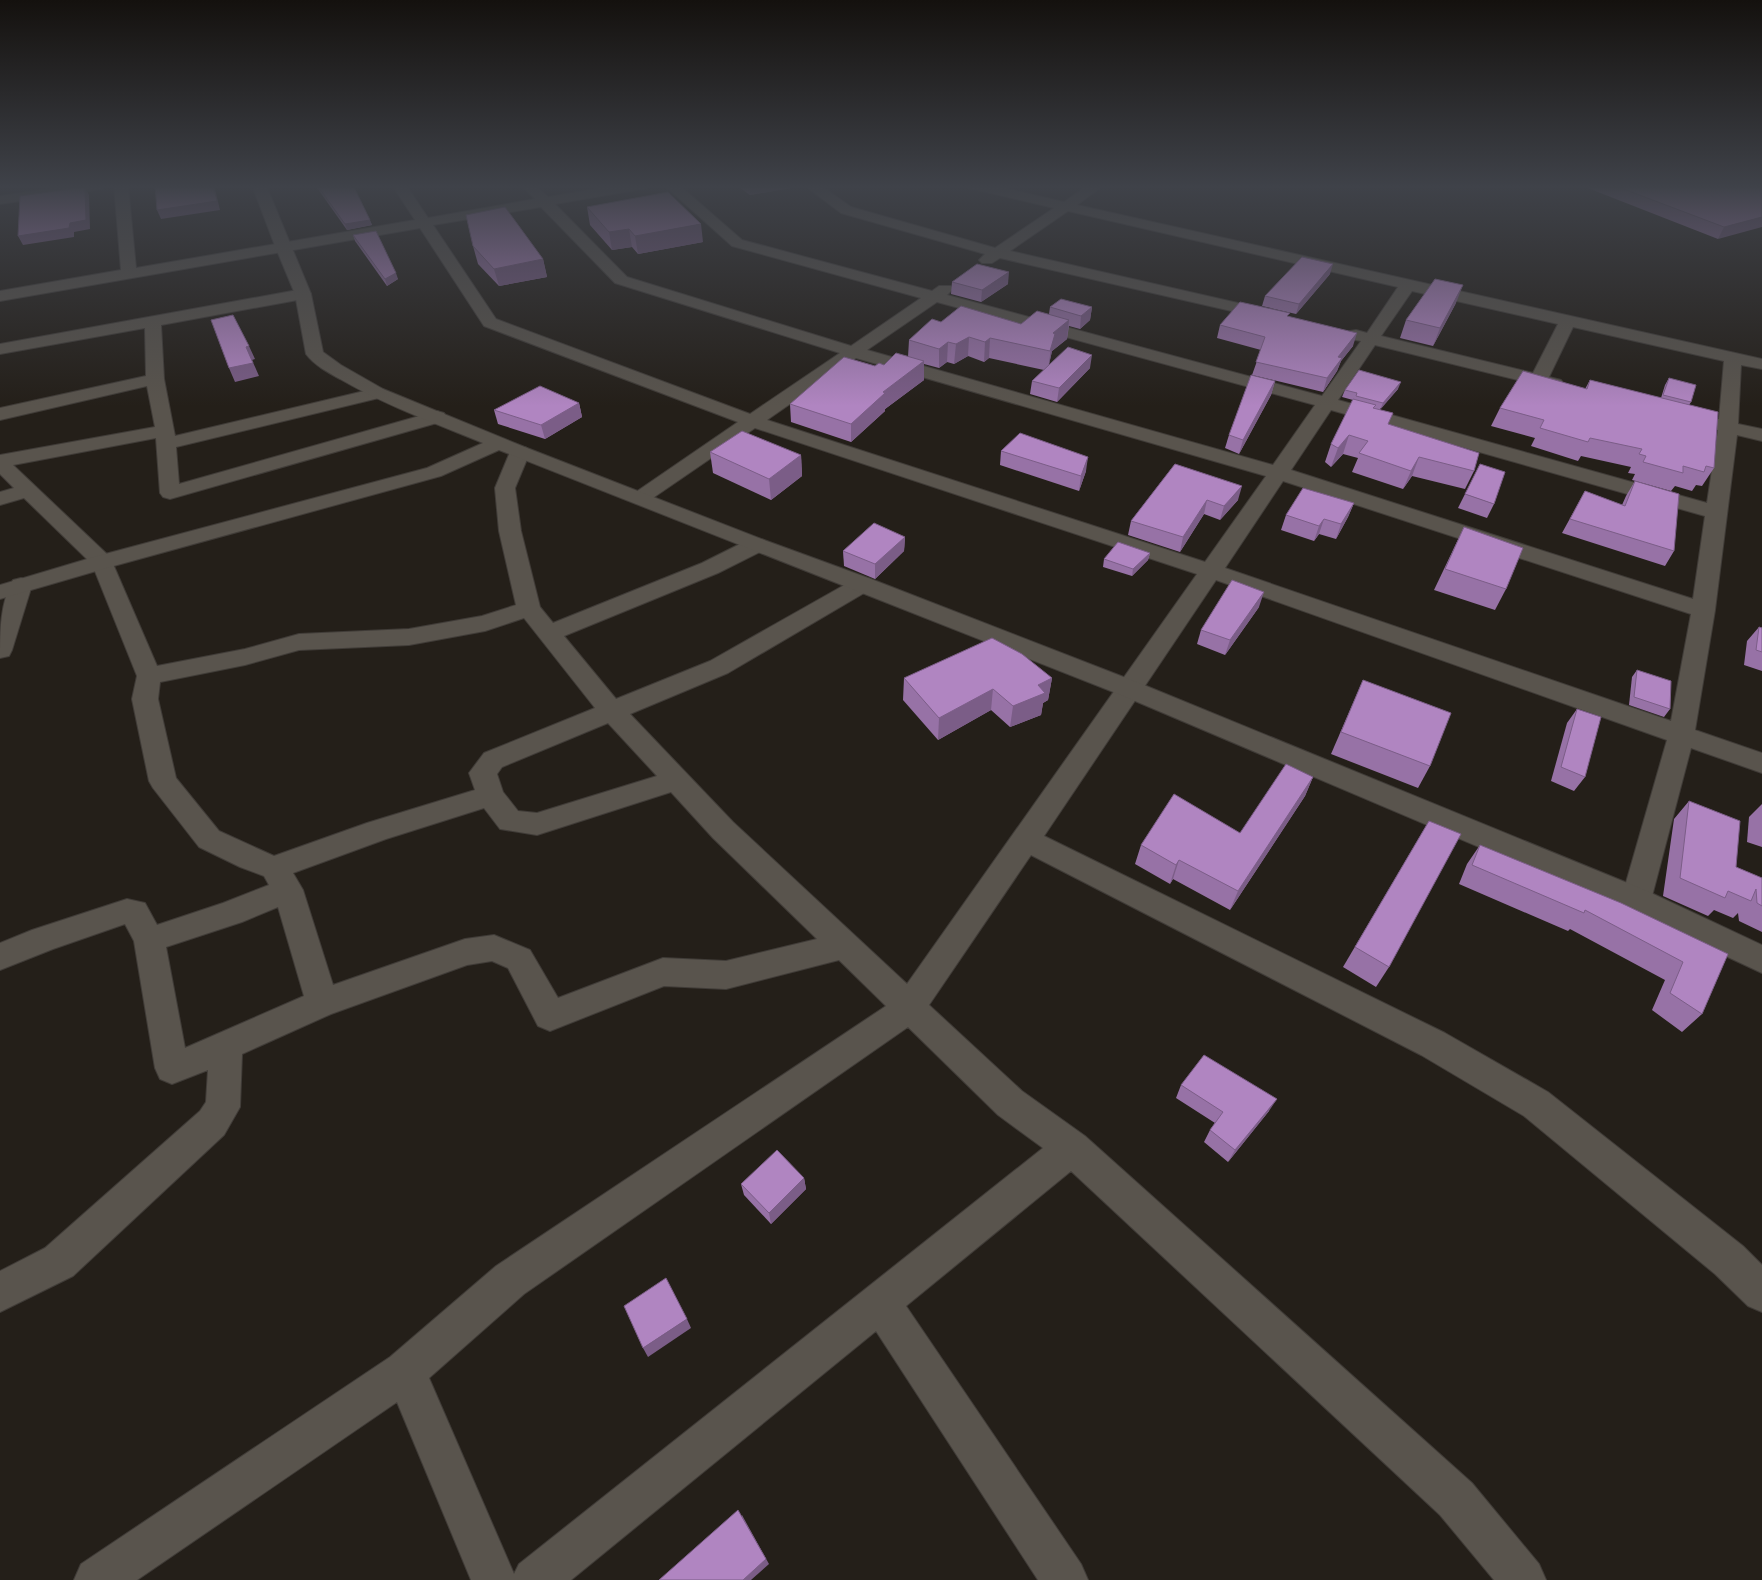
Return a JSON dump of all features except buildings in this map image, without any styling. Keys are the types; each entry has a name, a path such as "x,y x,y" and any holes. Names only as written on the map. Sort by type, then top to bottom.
{"street":[{"path":"128,259 129,273"},
{"path":"0,296 210,259"},
{"path":"288,259 303,294 315,354 335,369 377,393 510,448 756,545 863,584 1130,689 1636,900 1762,960"},
{"path":"447,259 490,322 752,421 1211,571 1762,763"},
{"path":"600,259 621,280 853,352 1278,473 1703,610"},
{"path":"796,259 1327,403 1715,512"},
{"path":"973,269 988,259"},
{"path":"1022,259 1285,319"},
{"path":"1294,259 1762,364"},
{"path":"640,498 958,280"},
{"path":"97,1580 406,1372 510,1280 909,1008 1408,285"},
{"path":"0,349 303,294"},
{"path":"1539,380 1568,321"},
{"path":"153,322 155,379 166,438 170,494 436,417"},
{"path":"1343,332 1568,387"},
{"path":"1636,900 1682,736 1703,610 1728,427 1733,358"},
{"path":"0,414 155,379"},
{"path":"0,462 166,438 377,393"},
{"path":"1671,413 1762,436"},
{"path":"0,650 11,588 434,472 510,448"},
{"path":"510,448 505,488 510,531 540,621 611,710 723,830 1010,1103 1072,1148 1456,1499 1523,1580"},
{"path":"0,462 102,562 149,676 145,699 163,781 209,839 250,859 281,879 322,1003"},
{"path":"0,498 27,490"},
{"path":"149,676 246,657 299,642 409,637 485,623 540,621 710,568 756,545"},
{"path":"676,780 537,824 510,821 490,796 483,773 493,760 719,667 863,584"},
{"path":"149,940 231,913 281,879 377,830 490,796"},
{"path":"1026,839 1433,1044 1536,1104 1729,1260 1762,1292"},
{"path":"0,957 44,939 127,911 134,912 149,940 172,1068 322,1003 383,983 465,952 494,948 519,959 550,1016 663,972 726,975 844,946"},
{"path":"0,1292 59,1262 212,1123 223,1107 226,1046"},
{"path":"535,1580 1072,1148"},
{"path":"880,1302 1065,1580"},
{"path":"406,1372 494,1580"}]}
